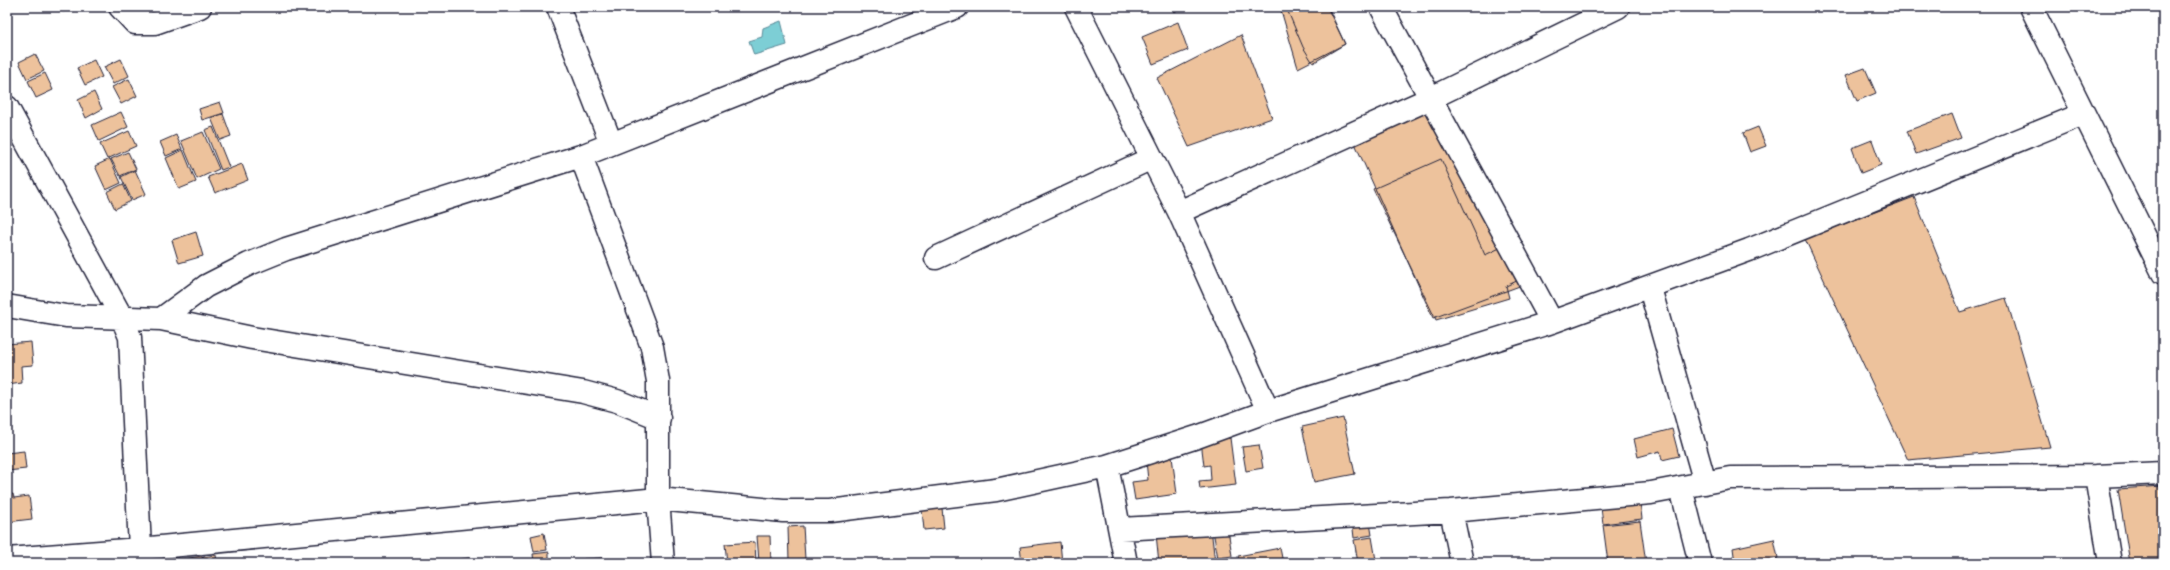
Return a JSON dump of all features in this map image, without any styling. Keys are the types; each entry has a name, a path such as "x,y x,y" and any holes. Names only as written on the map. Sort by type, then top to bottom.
{"street":[{"path":"120,7 135,23 155,23 200,7"},
{"path":"558,7 611,143"},
{"path":"160,319 206,286 249,264 286,249 581,156 957,7"},
{"path":"1076,7 1179,212 1268,411"},
{"path":"1381,7 1552,322"},
{"path":"1179,212 1431,98 1618,7"},
{"path":"2031,7 2163,273"},
{"path":"7,107 122,318 130,337 132,353 140,549"},
{"path":"7,559 118,557 140,549 658,499 784,512 830,511 996,490 1107,466 1197,437 1268,411 1552,322 1650,288 1749,250 2083,114"},
{"path":"581,156 652,347 658,381 658,499 663,563"},
{"path":"936,258 1152,158"},
{"path":"1650,288 1705,483"},
{"path":"7,306 66,316 160,319 252,338 583,392 617,401 659,418"},
{"path":"1107,466 1126,563"},
{"path":"1120,529 1451,511 1651,493 1730,478 2096,476 2163,473"},
{"path":"2096,476 2110,563"},
{"path":"1681,488 1700,563"},
{"path":"1451,511 1462,563"}],"water":[{"path":"781,21 787,45 754,55 749,41 762,37 763,28"}],"building":[{"path":"61,7 74,7 63,12"},
{"path":"1172,7 1185,7 1174,12"},
{"path":"1280,7 1328,7 1345,44 1298,68"},
{"path":"1286,7 1327,7 1345,44 1313,63 1303,47"},
{"path":"1178,22 1188,50 1153,64 1142,37"},
{"path":"1241,35 1272,118 1189,147 1157,78"},
{"path":"35,54 44,71 27,79 19,62"},
{"path":"121,59 129,76 113,84 104,67"},
{"path":"94,60 102,77 85,85 77,68"},
{"path":"1865,68 1876,93 1857,101 1846,75"},
{"path":"45,73 53,90 36,98 28,81"},
{"path":"129,79 137,96 121,104 112,87"},
{"path":"94,92 102,109 86,118 78,100"},
{"path":"220,102 224,113 202,120 199,109"},
{"path":"1424,107 1525,284 1433,318 1353,139"},
{"path":"121,112 128,127 99,141 92,125"},
{"path":"223,114 231,136 220,140 211,118"},
{"path":"1952,114 1961,138 1916,154 1907,131"},
{"path":"213,127 229,167 221,170 205,130"},
{"path":"1758,127 1766,146 1750,152 1743,133"},
{"path":"129,131 136,146 107,159 100,144"},
{"path":"203,132 219,169 197,179 181,141"},
{"path":"176,135 182,149 166,156 160,142"},
{"path":"1872,140 1881,165 1861,173 1852,148"},
{"path":"183,150 196,182 179,189 166,158"},
{"path":"128,152 136,169 120,176 111,159"},
{"path":"110,159 121,183 106,190 95,166"},
{"path":"1441,159 1485,255 1504,246 1521,279 1506,286 1509,298 1436,320 1373,189"},
{"path":"242,164 248,180 215,193 208,177"},
{"path":"135,170 146,194 132,200 121,177"},
{"path":"123,184 131,201 115,209 107,192"},
{"path":"1914,197 1960,312 2006,298 2050,447 1908,460 1805,239"},
{"path":"196,232 203,256 179,263 172,240"},
{"path":"31,342 33,365 21,366 22,383 7,385 7,344"},
{"path":"1343,418 1355,474 1314,482 1302,427"},
{"path":"1672,429 1679,456 1662,460 1660,451 1638,457 1634,439"},
{"path":"1230,438 1236,485 1200,489 1199,481 1211,480 1210,465 1204,466 1201,441"},
{"path":"1259,445 1263,468 1246,471 1242,447"},
{"path":"24,451 26,469 7,471 7,453"},
{"path":"1172,457 1177,494 1135,500 1132,482 1148,480 1146,461"},
{"path":"2163,486 2163,563 2130,563 2118,489"},
{"path":"13,494 14,498 29,496 32,519 7,522 7,495"},
{"path":"1640,502 1642,519 1603,524 1601,507"},
{"path":"942,508 944,528 924,530 922,510"},
{"path":"1369,517 1372,535 1354,538 1352,520"},
{"path":"1640,521 1646,563 1608,563 1603,525"},
{"path":"803,526 805,559 789,560 788,527"},
{"path":"1211,528 1215,563 1159,563 1156,534"},
{"path":"1228,529 1232,556 1218,558 1213,531"},
{"path":"544,533 547,550 534,552 531,536"},
{"path":"757,536 770,536 771,562 759,562"},
{"path":"1372,537 1376,560 1358,563 1354,540"},
{"path":"1774,539 1778,558 1751,563 1735,563 1733,548"},
{"path":"755,542 756,563 727,563 725,544"},
{"path":"1060,542 1062,563 1022,563 1020,547"},
{"path":"1280,548 1283,563 1239,563 1238,556"},
{"path":"549,552 549,563 534,563 533,554"},
{"path":"216,555 217,563 203,563 203,557"},
{"path":"202,556 203,563 184,563 183,559"},
{"path":"469,558 470,563 435,563"},
{"path":"602,558 603,563 585,563 584,559"},
{"path":"1233,559 1233,563 1218,563 1218,560"}]}
